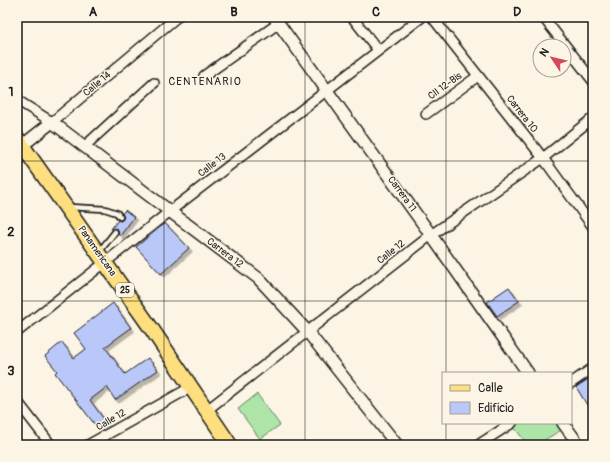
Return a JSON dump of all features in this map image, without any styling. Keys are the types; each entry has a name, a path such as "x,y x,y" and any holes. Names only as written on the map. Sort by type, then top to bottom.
{"main road":[{"name":"Panamericana","path":"18,146 66,207 222,445"},
{"name":"Panamericana","path":"18,146 152,328 230,445"}],"street":[{"name":"Calle 14","path":"18,146 52,122 177,17"},
{"path":"352,17 378,50"},
{"name":"Calle 13","path":"17,332 101,260 169,212 422,17"},
{"name":"Carrera 10","path":"432,17 543,158 593,226"},
{"path":"543,17 593,81"},
{"path":"204,76 276,20"},
{"name":"Carrera 11","path":"276,20 431,235 527,372"},
{"name":"Cll 12-Bis","path":"426,114 478,76"},
{"path":"85,146 154,83"},
{"name":"Carrera 12","path":"17,100 52,122 85,146 169,212 258,278 307,331 396,445"},
{"name":"Calle 12","path":"207,410 431,235 543,158 593,118"},
{"path":"572,382 593,368"},
{"name":"Calle 12","path":"88,445 186,390"},
{"path":"17,401 51,445"},
{"path":"478,445 510,424"},
{"path":"565,424 579,445"}],"lane":[{"path":"66,207 105,209 117,213 120,217"},
{"path":"101,260 115,232"}],"green space":[{"path":"257,394 280,425 260,439 238,409"},
{"path":"516,424 560,424 563,429 536,445 528,445 513,426"}],"building":[{"path":"125,210 134,217 120,236 117,229 111,229 118,220 121,221 123,219 122,214"},
{"path":"165,223 189,248 161,274 136,247"},
{"path":"509,287 519,301 497,316 487,302"},
{"path":"113,303 131,328 105,347 125,374 148,358 158,370 115,400 107,387 90,400 106,422 96,426 55,373 57,371 45,356 62,342 74,358 86,349 74,333"},
{"path":"593,376 593,401 587,405 576,387"}],"district":[{"name":"CENTENARIO","path":"205,81"}]}
